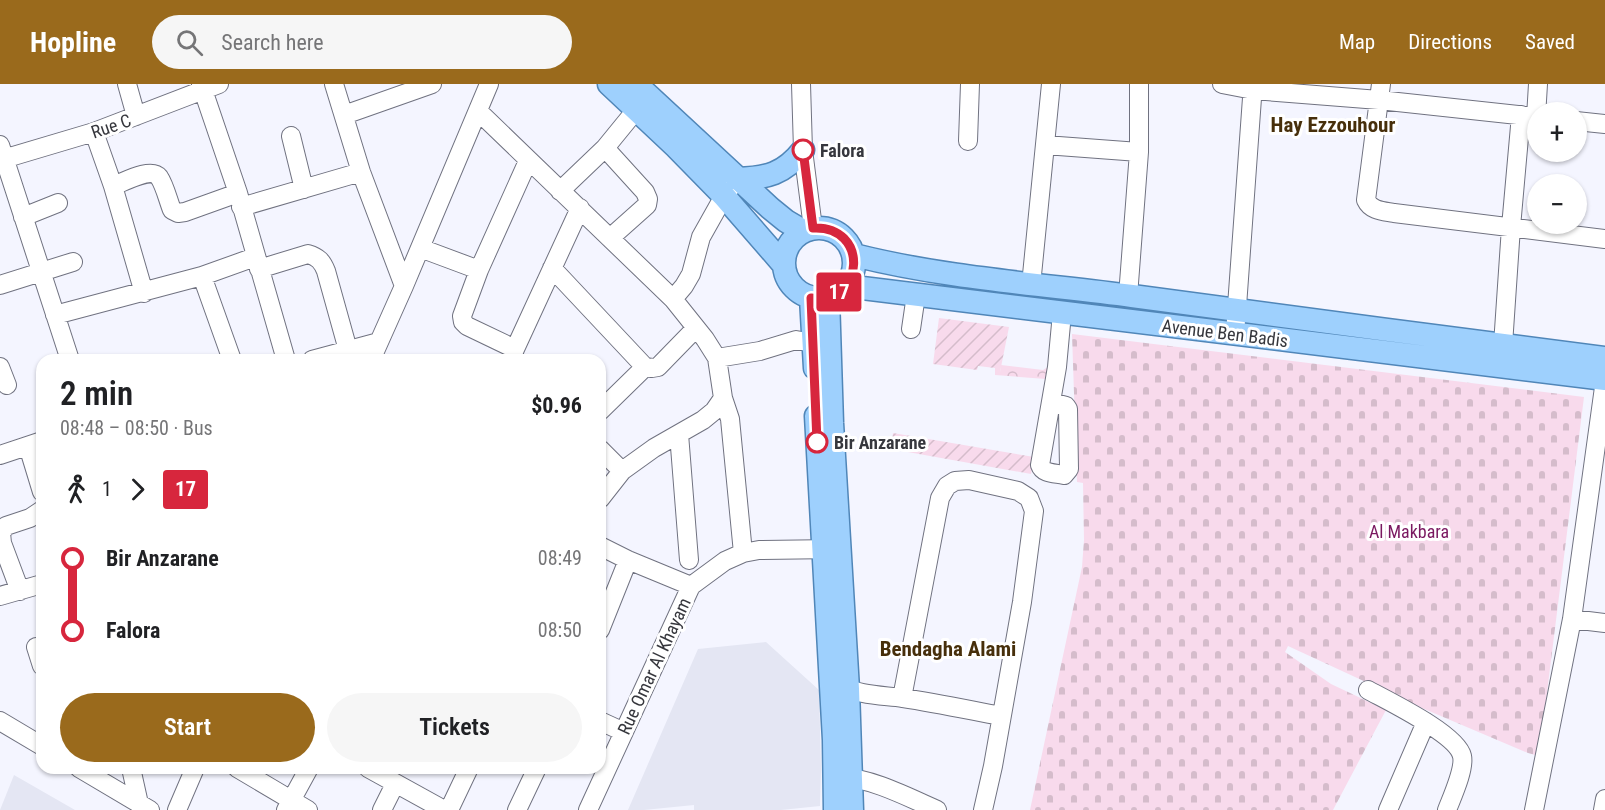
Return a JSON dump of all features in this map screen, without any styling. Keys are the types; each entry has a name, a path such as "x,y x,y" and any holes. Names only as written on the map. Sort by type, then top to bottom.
{"main road":[{"path":"609,84 676,147 731,187 786,221 808,230"},
{"path":"636,84 731,187 783,264"},
{"path":"731,187 786,168 803,150"},
{"path":"821,228 836,231 847,242 854,255 852,277 828,294 803,295 791,286 784,272 784,256 791,241 808,230 821,228"},
{"name":"Avenue Ben Badis","path":"854,255 879,262 954,275 1605,358"},
{"path":"948,299 954,275"},
{"path":"828,294 813,343 816,421 832,549"},
{"path":"828,294 832,549 843,777 852,810"},
{"name":"Avenue Ben Badis","path":"828,294 916,295 1605,380"},
{"path":"836,810 843,777"}],"street":[{"path":"127,84 136,116"},
{"path":"334,84 361,172 404,286"},
{"path":"345,115 432,84"},
{"path":"374,354 489,84"},
{"path":"801,84 808,230"},
{"path":"968,141 970,84"},
{"path":"1031,285 1051,84"},
{"path":"1128,296 1139,152 1139,84"},
{"path":"1221,84 1380,92 1527,115"},
{"path":"1535,102 1538,84"},
{"path":"207,86 284,354"},
{"name":"Rue C","path":"1,155 94,132 207,86"},
{"path":"1235,334 1253,87"},
{"path":"1380,92 1366,200 1377,210 1605,239"},
{"path":"560,191 605,148 636,110"},
{"path":"478,111 673,299 717,358 723,398 730,419 743,553"},
{"path":"1587,122 1605,124"},
{"path":"94,132 113,186 144,292"},
{"path":"291,136 304,189"},
{"path":"1503,345 1511,227 1527,142"},
{"path":"1045,145 1139,152"},
{"path":"605,148 645,192 648,199 647,205 609,238"},
{"path":"1,155 68,354"},
{"path":"509,354 467,326 462,316 479,270 528,161"},
{"path":"113,186 148,172 154,173 160,178 172,210 178,213 304,189 361,172"},
{"path":"673,299 691,274 701,237 731,187"},
{"path":"23,217 58,203"},
{"path":"514,354 580,208"},
{"path":"420,248 479,270"},
{"path":"55,315 202,276 308,254 322,262 326,271 348,350"},
{"path":"0,285 73,262"},
{"path":"552,268 645,367 658,367 696,328"},
{"path":"202,276 230,354"},
{"path":"911,328 916,295"},
{"path":"1051,402 1062,313"},
{"path":"717,358 760,351 796,340 813,343"},
{"path":"334,354 348,350 369,354"},
{"path":"0,367 7,385"},
{"path":"606,405 645,367"},
{"path":"1534,810 1572,619 1605,380"},
{"path":"606,491 622,471 654,448 703,420 714,411 723,398"},
{"path":"679,434 689,560"},
{"path":"0,455 35,444"},
{"path":"606,455 622,471"},
{"path":"902,698 940,498 947,486 955,481 969,480 1018,491 1029,498 1034,511 1022,602 983,810"},
{"path":"20,591 2,543 1,533 6,526 30,519 36,514"},
{"path":"606,549 692,586"},
{"name":"Rue Omar Al Khayam","path":"606,771 692,586 725,561 743,553 759,550 832,549"},
{"path":"606,613 628,560"},
{"path":"0,596 36,586"},
{"path":"1572,619 1605,623"},
{"path":"839,684 861,693 1001,716"},
{"path":"1368,690 1426,722 1453,741 1462,757 1459,777 1447,810"},
{"path":"0,721 36,742"},
{"path":"1388,810 1426,722"},
{"path":"606,724 624,732"},
{"path":"88,774 145,807"},
{"path":"133,774 145,807"},
{"path":"177,810 192,774"},
{"path":"245,774 289,805 308,810"},
{"path":"289,805 306,774"},
{"path":"378,774 444,810"},
{"path":"449,810 467,774"},
{"path":"517,810 534,774"},
{"name":"Rue Omar Al Khayam","path":"588,810 605,774"},
{"path":"843,777 885,788 937,810"},
{"path":"382,810 395,784"},
{"path":"1603,810 1605,799"}],"shaded area":[{"path":"766,642 819,690 820,806 781,810 694,810 694,805 628,810 698,649"},
{"path":"14,775 75,810 0,810"}],"green space":[{"path":"939,318 1009,327 1000,372 995,372 995,368 978,366 977,370 933,364"},
{"name":"Al Makbara","path":"1072,334 1584,397 1539,756 1422,708 1288,646 1285,652 1331,684 1386,710 1333,810 1030,810 1082,567 1083,483 1077,482"},
{"path":"1001,365 1043,370 1048,367 1046,379 995,375 995,372 1000,372"},
{"path":"893,433 1034,457 1031,474 891,449"}],"bus line":[{"name":"17","path":"803,150 813,228 836,231 847,242 854,255 852,277 841,291 828,297 811,298 817,442"}],"place":[{"name":"Falora","path":"803,150"},
{"name":"Bir Anzarane","path":"817,442"}],"district":[{"name":"Hay Ezzouhour","path":"1333,125"},
{"name":"Bendagha Alami","path":"948,649"}]}
